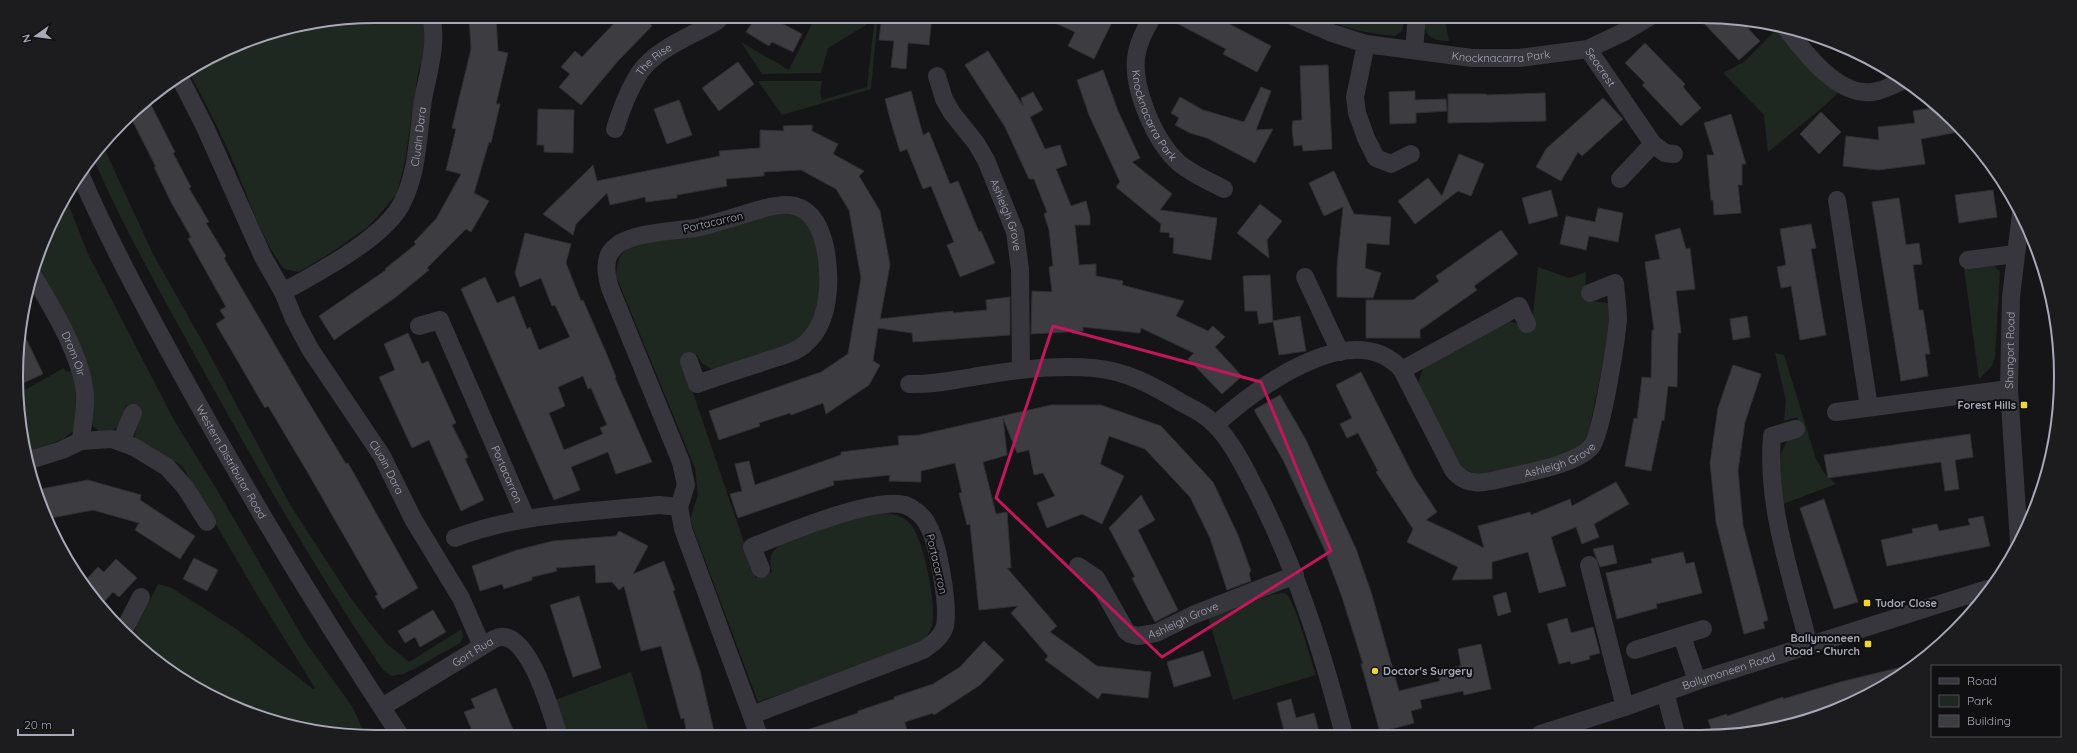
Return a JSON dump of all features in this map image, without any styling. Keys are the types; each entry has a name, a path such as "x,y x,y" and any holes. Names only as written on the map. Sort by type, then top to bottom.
{"street":[{"name":"Cluain Dara","path":"283,292 329,266 379,230 397,212 403,202 413,168 430,64 433,37 432,23"},
{"name":"The Rise","path":"615,129 628,94 641,71 659,55 714,23"},
{"name":"Knocknacarra Park","path":"1150,23 1138,47 1136,69 1149,116 1156,133 1170,154 1188,170 1224,189"},
{"name":"Knocknacarra Park","path":"1308,23 1332,33 1366,44 1472,58 1519,58 1588,49"},
{"path":"1414,50 1416,23"},
{"name":"Seacrest","path":"1639,23 1588,49 1653,144 1665,153 1674,154"},
{"path":"1792,35 1816,64 1849,88 1871,92 1897,83"},
{"path":"1366,44 1355,97 1357,113 1366,138 1376,158 1391,164 1411,154"},
{"name":"Ashleigh Grove","path":"937,76 944,99 952,113 976,143 986,160 1015,232 1020,269 1021,370"},
{"name":"Cluain Dara","path":"182,82 218,155 262,257 283,292 294,319 310,349 382,456 413,519 462,598 482,646"},
{"path":"1620,179 1653,144"},
{"name":"Western Distributor Road","path":"83,180 113,246 229,459 275,539 397,730"},
{"path":"1837,200 1869,407"},
{"name":"Portacarron","path":"689,361 697,384 805,345 818,328 826,302 827,261 818,224 805,210 795,206 769,207 701,226 634,237 618,245 610,253 606,264 610,288 682,462 686,485 679,507 683,529 757,730"},
{"name":"Shangort Road","path":"2018,532 2009,389 2011,297 2019,222"},
{"path":"1968,260 2015,254"},
{"path":"1304,277 1340,352"},
{"name":"Drom Oir","path":"36,281 53,309 82,374 85,396 81,441"},
{"name":"Ashleigh Grove","path":"1215,425 1253,393 1285,373 1314,360 1340,352 1377,352 1391,358 1402,370 1453,470 1463,480 1483,483 1563,463 1590,448 1598,431 1615,344 1618,318 1615,283 1590,293"},
{"path":"1402,370 1519,306 1527,324"},
{"name":"Portacarron","path":"419,326 440,320 526,518"},
{"path":"909,384 929,384 1021,370 1084,368 1123,373 1160,390 1202,414 1215,425 1226,438 1253,484 1279,536 1295,575 1323,659 1343,730"},
{"path":"1836,412 2009,389"},
{"path":"121,442 133,413"},
{"path":"1796,429 1772,436 1771,474 1776,511 1808,646"},
{"path":"33,459 62,450 81,441 112,439 121,442 134,447 167,467 185,486 207,522"},
{"name":"Portacarron","path":"752,715 923,650 937,640 945,627 946,604 942,578 927,522 915,510 905,505 881,504 843,514 752,547 760,570"},
{"name":"Portacarron","path":"455,538 493,525 526,518 659,506 679,507"},
{"path":"1589,565 1625,707"},
{"name":"Ashleigh Grove","path":"1078,566 1096,578 1126,631 1130,634 1138,636 1156,633 1202,611 1295,575"},
{"name":"Ballymoneen Road","path":"1553,730 1625,707 1697,681 1808,646 1967,603 1979,595"},
{"path":"126,625 141,597"},
{"path":"1640,654 1682,636 1703,629"},
{"name":"Gort Rua","path":"382,707 482,646 500,636 505,636 512,639 522,648 540,682 557,730"},
{"path":"1682,636 1697,681"},
{"path":"1665,692 1675,730"}],"highlighted area":[{"path":"1053,326 1261,382 1331,551 1162,657 996,498"}],"green space":[{"path":"376,23 425,23 427,34 425,52 418,73 405,161 397,194 368,227 326,256 298,272 284,269 269,245 256,218 224,140 191,76 220,59 285,35 330,26"},
{"path":"812,23 866,23 866,25 828,48 821,73 762,74 741,42 789,70"},
{"path":"874,23 877,23 871,89 782,115 758,81 822,81 820,93 822,100 867,87"},
{"path":"1335,23 1404,23 1402,31 1395,36 1348,28"},
{"path":"1424,23 1445,23 1449,41 1437,40 1429,36"},
{"path":"1775,31 1778,32 1812,71 1840,91 1822,108 1768,152 1764,115 1723,73 1744,62"},
{"path":"105,150 153,254 210,355 289,503 350,597 373,627 387,644 409,662 462,629 463,637 460,643 403,674 392,676 384,671 330,589 219,400 144,262 95,162"},
{"path":"68,204 88,254 175,422 216,488 306,643 352,706 363,729 330,727 308,723 285,718 241,703 220,694 180,670 161,657 134,633 158,584 170,587 238,630 313,689 315,688 256,593 182,466 134,438 141,411 126,405 121,421 116,428 107,432 100,432 93,426 49,288 39,272 50,241"},
{"path":"786,213 797,214 807,224 814,238 819,254 821,272 818,308 805,333 796,340 774,352 713,370 702,363 697,355 681,357 756,578 772,572 770,561 772,553 787,541 839,522 868,514 881,513 895,515 899,516 911,525 923,551 932,594 933,620 928,634 913,648 758,702 690,520 698,495 695,468 616,276 620,256 636,244 768,215"},
{"path":"1992,264 2000,271 1995,358 1992,366 1979,379 1964,268"},
{"path":"1538,267 1569,278 1586,272 1585,295 1591,301 1608,303 1611,307 1606,350 1589,430 1578,447 1544,461 1489,474 1482,475 1474,473 1462,468 1418,383 1424,366 1508,321 1516,323 1521,330 1532,325"},
{"path":"1775,353 1784,355 1816,459 1824,473 1836,484 1783,504 1778,470 1781,454 1789,439 1803,433 1797,417 1784,421 1786,401"},
{"path":"64,368 66,372 71,371 75,386 76,401 73,431 63,439 31,451 26,423 24,391"},
{"path":"1285,593 1289,597 1293,606 1316,675 1233,700 1208,617 1274,594"},
{"path":"631,672 648,730 566,730 555,700"}],"building":[{"path":"469,23 496,23 498,51 508,53 496,104 500,104 491,143 489,142 474,193 489,201 471,232 466,229 427,268 429,270 396,297 334,340 319,316 386,270 385,269 416,244 414,242 436,219 461,174 446,170 456,129 452,128 471,49"},
{"path":"614,23 649,23 652,26 618,61 581,105 559,87 570,74 561,67 575,51 582,57"},
{"path":"752,23 784,23 802,34 793,52 772,42 769,46 746,32"},
{"path":"881,23 931,23 929,45 908,43 906,69 891,67 894,41 879,40"},
{"path":"1055,23 1112,23 1094,59 1068,46 1075,32"},
{"path":"1176,23 1228,23 1271,46 1257,72 1223,54 1226,49"},
{"path":"1704,23 1746,26 1760,41 1739,60"},
{"path":"1645,43 1685,84 1683,87 1701,108 1681,126 1642,85 1645,83 1625,63"},
{"path":"988,51 1023,106 1021,98 1033,92 1043,110 1030,117 1045,149 1060,145 1067,165 1056,169 1071,206 1086,201 1090,216 1090,225 1075,225 1079,265 1096,264 1096,276 1123,281 1122,285 1184,301 1176,316 1208,331 1213,326 1225,337 1215,347 1242,376 1222,394 1188,359 1194,353 1141,328 1140,333 1083,327 1083,331 1031,334 1032,291 1052,292 1049,267 1053,266 1049,230 1044,214 1047,212 1034,179 1029,179 1005,127 965,65"},
{"path":"738,62 754,84 719,111 702,88"},
{"path":"1328,65 1332,149 1303,151 1302,145 1294,146 1292,128 1293,121 1302,120 1300,66"},
{"path":"1103,70 1118,111 1140,158 1132,162 1172,194 1160,210 1217,218 1211,260 1173,253 1174,238 1169,237 1170,233 1160,232 1161,224 1116,187 1120,182 1089,115 1077,80"},
{"path":"1261,87 1271,91 1256,130 1273,129 1255,163 1207,138 1190,133 1175,125 1179,118 1171,113 1180,97 1203,110 1244,122"},
{"path":"911,91 923,135 929,132 950,184 958,181 979,232 981,231 995,263 960,277 947,245 954,242 931,186 923,189 907,149 900,152 889,115 885,99"},
{"path":"1415,91 1415,100 1446,99 1447,111 1416,113 1416,123 1390,124 1389,92"},
{"path":"1545,93 1546,121 1448,123 1448,94 1486,95"},
{"path":"1603,98 1623,119 1582,156 1578,152 1561,181 1536,167 1546,149"},
{"path":"679,100 692,135 667,144 654,109"},
{"path":"151,104 175,152 173,153 191,187 189,188 209,222 206,223 226,256 224,258 306,398 346,464 348,463 418,588 383,609 375,596 378,595 308,473 268,406 265,408 216,324 225,318 220,310 226,307 188,239 191,237 172,204 154,167 156,167 133,121"},
{"path":"1931,108 1955,132 1921,139 1925,164 1878,170 1843,166 1846,136 1879,140 1878,127 1915,123 1913,111"},
{"path":"538,109 574,110 573,153 544,152 544,145 537,145"},
{"path":"1821,112 1841,132 1819,154 1800,134"},
{"path":"1731,114 1746,164 1742,164 1742,185 1738,185 1741,213 1714,215 1713,200 1711,200 1707,155 1714,155 1704,123"},
{"path":"812,125 812,131 838,144 833,154 864,171 859,176 880,211 890,265 880,319 953,311 953,313 987,310 986,300 1010,297 1010,335 913,342 912,333 878,328 873,361 880,365 869,385 826,414 823,403 791,415 790,413 759,423 760,426 719,440 709,411 821,372 848,354 861,278 849,210 836,189 801,170 764,172 764,176 726,179 727,186 677,195 677,198 646,202 645,197 610,205 607,193 576,224 573,235 543,214 593,165 597,181 720,156 719,151 760,148 760,130 784,131 783,126"},
{"path":"1459,154 1484,164 1471,196 1458,191 1415,224 1398,201 1428,178 1442,196"},
{"path":"1334,171 1354,214 1391,217 1389,245 1367,243 1365,268 1381,273 1373,298 1337,297 1337,266 1343,207 1324,216 1309,183"},
{"path":"1551,190 1558,216 1529,224 1522,198"},
{"path":"1993,190 1997,217 1959,223 1955,195"},
{"path":"1899,198 1906,245 1919,243 1922,264 1913,265 1919,310 1923,310 1930,354 1925,354 1928,376 1901,381 1872,202"},
{"path":"1260,204 1282,221 1267,240 1269,258 1237,233"},
{"path":"1598,208 1623,213 1618,242 1589,236 1586,250 1560,244 1566,216 1595,222"},
{"path":"1811,224 1816,248 1811,249 1826,335 1800,340 1791,286 1781,288 1777,267 1786,265 1780,229"},
{"path":"1680,228 1686,249 1690,248 1695,289 1676,291 1681,333 1678,333 1677,387 1668,386 1664,421 1662,420 1651,471 1625,466 1634,418 1637,419 1642,377 1651,378 1652,330 1654,330 1645,262 1660,259 1655,235"},
{"path":"1501,230 1518,254 1474,286 1477,290 1420,330 1420,338 1366,338 1366,300 1413,300 1439,281 1436,276"},
{"path":"525,233 571,244 566,263 581,301 583,300 652,462 616,474 608,452 571,467 580,490 554,500 461,289 485,277 497,303 514,296 527,329 530,327 539,350 570,337 555,305 552,306 541,278 520,287 515,273","holes":["583,376 588,389 591,388 607,425 600,428 603,434 564,450 549,413 565,406 558,387"]},
{"path":"1270,275 1273,322 1259,324 1257,311 1245,311 1243,276"},
{"path":"1300,316 1306,351 1279,355 1273,321"},
{"path":"1747,316 1750,337 1733,340 1730,319"},
{"path":"408,333 422,364 428,361 456,423 452,425 468,457 465,459 484,500 461,511 429,440 412,448 379,377 395,370 384,344"},
{"path":"25,337 43,374 23,383"},
{"path":"1733,365 1761,374 1745,422 1738,470 1743,525 1768,620 1763,622 1765,628 1744,634 1716,522 1710,463 1718,408"},
{"path":"1361,372 1414,477 1437,512 1426,520 1484,548 1478,526 1530,512 1531,515 1570,499 1572,506 1616,482 1629,504 1594,524 1599,537 1582,544 1576,527 1551,537 1566,586 1539,593 1528,552 1492,562 1492,579 1452,580 1458,567 1407,542 1413,529 1376,472 1378,471 1358,433 1347,438 1340,424 1352,418 1336,385"},
{"path":"1280,395 1306,440 1356,549 1372,595 1399,691 1440,681 1437,671 1461,666 1458,649 1481,644 1491,689 1464,695 1463,691 1420,700 1422,708 1411,711 1414,723 1388,730 1379,730 1361,664 1363,664 1328,557 1283,460 1254,410"},
{"path":"1051,405 1101,405 1161,426 1213,482 1238,535 1251,571 1249,573 1251,581 1227,590 1210,538 1190,497 1145,449 1109,436 1100,464 1124,476 1102,524 1082,514 1047,528 1037,503 1055,496 1043,473 1034,475 1029,450 1017,453 1003,418 1007,455 983,462 996,514 1007,512 1011,568 1007,568 1057,626 1050,632 1097,666 1151,672 1148,698 1102,693 1098,699 1045,660 1048,656 1011,613 1018,606 979,610 970,524 967,525 959,493 962,493 955,463 921,471 921,482 889,481 890,475 833,481 834,485 738,518 730,494 742,491 735,464 749,461 755,485 841,455 841,452 899,445 898,436 919,435"},
{"path":"1970,434 1973,457 1955,460 1959,489 1945,491 1941,462 1828,478 1824,455"},
{"path":"88,480 141,495 140,500 195,536 180,559 135,530 139,523 93,510 52,518 42,489"},
{"path":"1141,495 1155,520 1138,530 1178,610 1155,622 1132,578 1135,577 1109,528"},
{"path":"1824,499 1858,602 1834,609 1800,508"},
{"path":"1983,516 1990,546 1887,566 1881,540 1913,533 1912,529 1937,524 1939,531 1970,525 1968,519"},
{"path":"619,531 648,546 633,574 664,561 675,590 673,591 700,671 714,730 686,730 684,718 681,719 661,646 641,651 624,586 619,590 612,582 596,583 595,565 556,568 557,571 532,577 532,580 504,589 502,584 480,591 472,566 517,550 553,541 616,536"},
{"path":"1613,545 1617,563 1600,567 1593,549"},
{"path":"1683,552 1686,564 1694,562 1702,593 1656,604 1657,608 1617,619 1606,573 1652,563 1651,559"},
{"path":"194,558 218,570 207,591 183,579"},
{"path":"116,559 137,578 119,597 113,592 104,602 87,579 98,567 104,572"},
{"path":"1506,592 1511,612 1498,616 1493,596"},
{"path":"579,596 601,668 573,677 550,605"},
{"path":"433,610 446,632 420,647 415,637 405,643 398,631"},
{"path":"1567,618 1571,633 1593,627 1600,653 1589,656 1590,659 1571,664 1570,661 1559,664 1547,624"},
{"path":"984,641 1004,660 980,685 934,715 933,713 905,722 907,730 807,730 858,713 858,711 894,699 894,697 933,684 960,667"},
{"path":"1203,651 1211,676 1174,687 1167,662"},
{"path":"1901,667 1857,694 1792,718 1747,727 1711,730 1708,720 1727,714 1727,716 1783,697 1783,699 1840,682"},
{"path":"496,688 513,730 472,730 464,712 475,708 471,699"},
{"path":"1291,699 1296,718 1314,713 1319,730 1284,730 1277,703"}],"place":[{"name":"Forest Hills","path":"2024,405"},
{"name":"Tudor Close","path":"1867,603"},
{"name":"Ballymoneen Road - Church","path":"1868,644"},
{"name":"Doctor's Surgery","path":"1375,671"}]}
